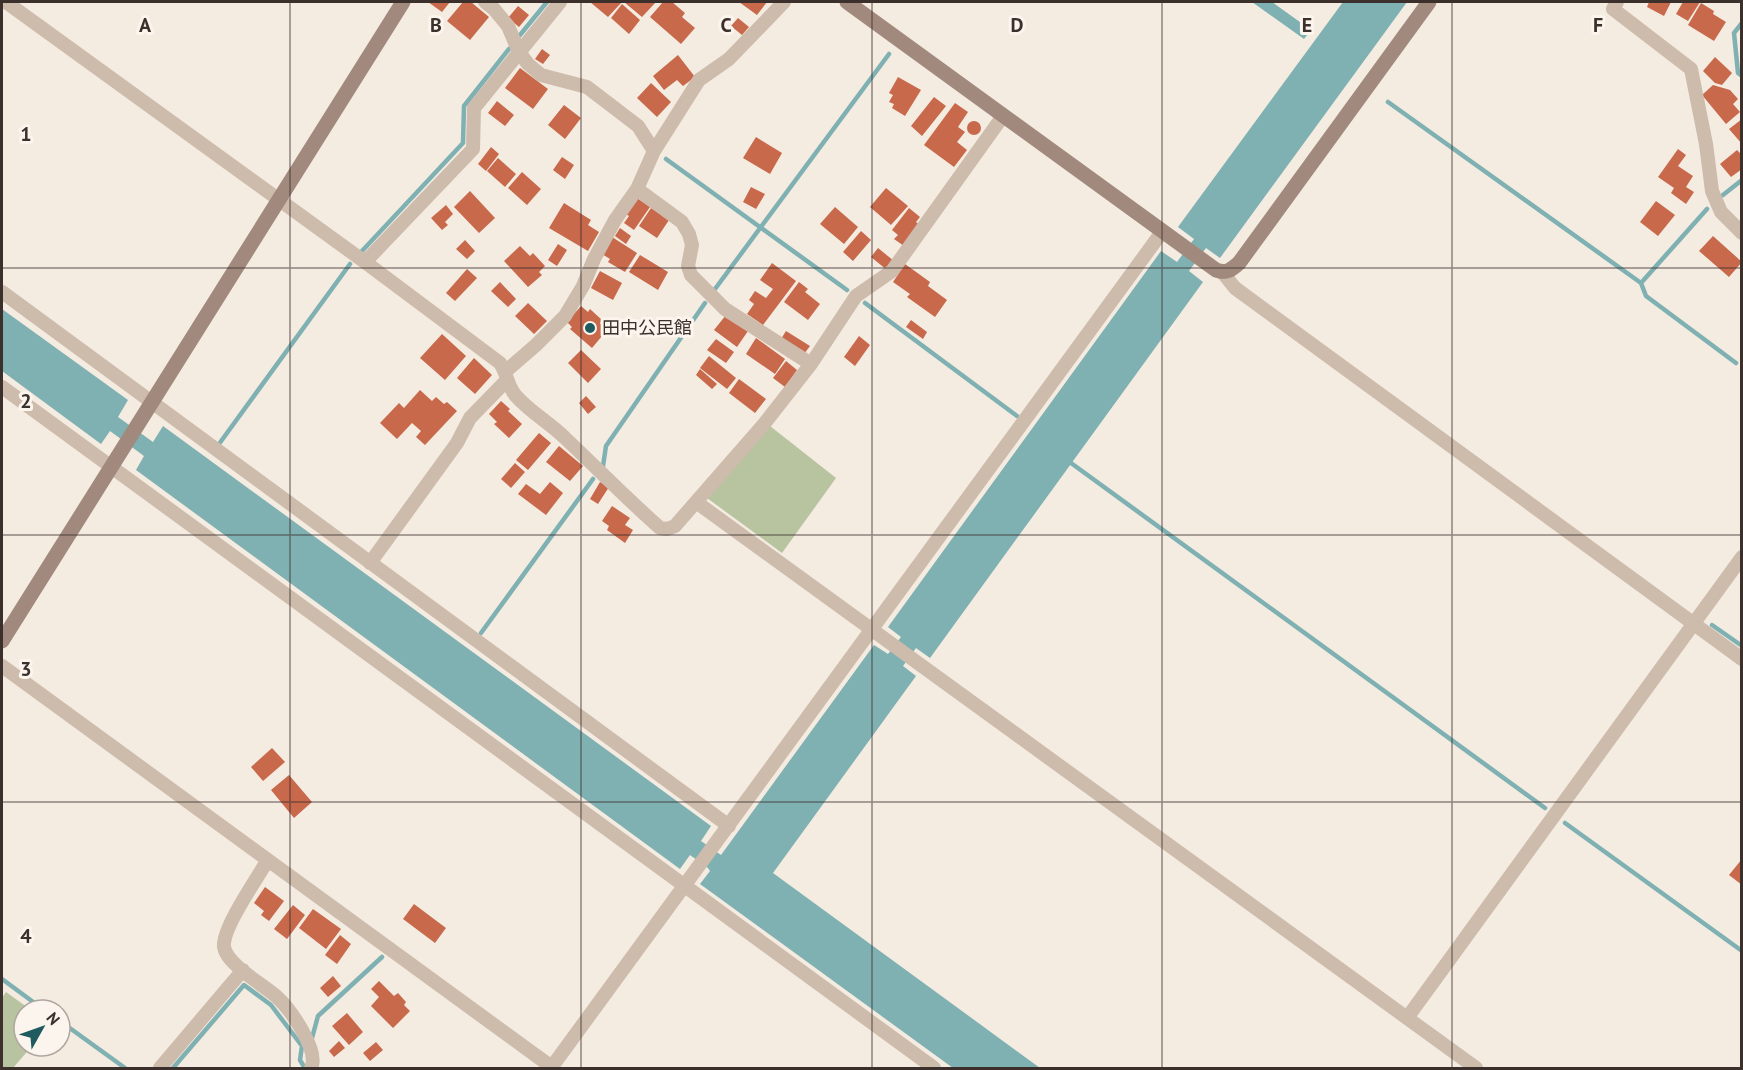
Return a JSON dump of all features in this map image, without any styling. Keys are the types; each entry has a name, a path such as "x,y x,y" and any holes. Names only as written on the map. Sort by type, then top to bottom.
{"street":[{"path":"6,2 365,262 500,363 515,395 564,437 660,528 668,529 675,526 764,424 811,363 856,296 892,271 1003,116"},
{"path":"2,641 402,2"},
{"path":"485,2 508,26 519,52 528,64 541,75 587,87 638,126 654,150"},
{"path":"365,262 473,149 474,108 560,2"},
{"path":"370,563 457,442 470,418 506,376 565,315 583,286 594,259 615,220 637,189 654,150 699,80 729,59 784,2"},
{"path":"847,2 1162,232 1223,273 1235,288 1742,659"},
{"path":"1223,273 1239,263 1429,2"},
{"path":"1617,2 1613,9 1691,69 1706,144 1712,191 1721,212 1742,232"},
{"path":"637,189 682,222 692,245 687,266 691,275 725,309 811,363"},
{"path":"2,666 552,1068 1162,232"},
{"path":"2,292 729,826"},
{"path":"2,387 684,888 934,1068"},
{"path":"696,502 1476,1068"},
{"path":"1407,1018 1742,557"},
{"path":"267,861 226,932 224,948 231,960 279,998 302,1030 313,1052 311,1068"},
{"path":"160,1068 243,970"}],"green space":[{"path":"770,426 836,478 782,553 707,498"},
{"path":"6,992 14,998 12,998 12,1058 22,1058 13,1068 2,1068 2,998"}],"water":[{"path":"1252,2 1272,2 1311,30 1304,39"},
{"path":"1343,2 1407,2 1220,258 1206,248 1189,271 1203,282 930,658 916,648 903,666 916,676 773,873 1040,1068 953,1068 700,884 710,871 708,868 690,855 680,869 136,470 144,456 110,431 101,444 2,371 2,309 128,400 118,417 153,442 163,426 711,826 701,841 721,855 874,645 888,654 901,637 888,627 1161,251 1177,262 1194,239 1178,227"}],"building":[{"path":"428,2 450,2 442,12"},
{"path":"463,2 471,2 489,17 470,40 447,21"},
{"path":"590,2 622,2 608,17"},
{"path":"624,2 656,2 642,17"},
{"path":"663,2 672,2 685,13 682,17 695,28 681,44 650,17"},
{"path":"739,2 767,2 757,15"},
{"path":"1649,2 1671,2 1664,16 1647,7"},
{"path":"1683,2 1700,2 1688,21 1676,14"},
{"path":"1701,3 1726,22 1714,41 1688,25"},
{"path":"622,4 640,20 629,34 611,18"},
{"path":"518,6 529,15 519,27 508,18"},
{"path":"738,18 749,27 742,35 731,26"},
{"path":"542,49 550,55 543,64 535,59"},
{"path":"678,55 695,77 683,86 677,80 664,90 653,76"},
{"path":"1715,57 1732,73 1722,85 1715,83 1703,71"},
{"path":"520,68 548,89 533,109 505,88"},
{"path":"898,77 921,90 905,116 892,108 894,104 889,102 893,95 889,93"},
{"path":"651,83 671,102 657,117 637,98"},
{"path":"1713,85 1730,90 1738,99 1733,104 1740,112 1726,124 1702,95"},
{"path":"934,97 946,106 922,136 911,126"},
{"path":"497,101 514,115 505,126 488,113"},
{"path":"955,103 968,112 958,127 965,132 957,142 967,150 954,167 924,145"},
{"path":"564,105 581,118 565,139 548,125"},
{"path":"1742,119 1742,144 1729,129"},
{"path":"974,121 979,123 981,128 979,133 974,135 969,133 967,128 969,123"},
{"path":"756,137 782,153 770,174 743,158"},
{"path":"491,147 499,154 486,171 478,164"},
{"path":"1678,149 1686,155 1678,166 1693,176 1686,187 1694,192 1686,204 1671,193 1674,188 1658,177"},
{"path":"1737,150 1742,155 1742,169 1731,177 1720,164"},
{"path":"562,157 574,165 565,179 553,170"},
{"path":"498,158 516,174 505,187 487,171"},
{"path":"522,172 541,189 527,205 508,188"},
{"path":"751,187 765,194 756,209 743,202"},
{"path":"886,188 908,206 891,225 870,207"},
{"path":"470,191 495,218 479,233 454,207"},
{"path":"637,198 650,207 634,230 624,223 629,216 626,214"},
{"path":"1656,201 1675,215 1658,236 1640,222"},
{"path":"564,203 591,220 588,225 599,232 588,251 549,228"},
{"path":"446,205 453,214 445,222 448,225 442,230 431,218"},
{"path":"835,207 858,227 844,244 820,224"},
{"path":"651,208 669,220 657,238 639,226"},
{"path":"909,208 920,217 916,222 920,225 904,246 894,239 898,235 892,230"},
{"path":"620,228 631,236 626,244 615,236"},
{"path":"861,231 871,240 853,261 843,252"},
{"path":"1713,236 1742,262 1729,277 1699,251"},
{"path":"612,237 637,253 625,272 608,262 610,259 602,254"},
{"path":"465,240 475,251 467,259 456,249"},
{"path":"558,244 567,250 557,266 548,260"},
{"path":"520,246 530,256 533,253 545,266 539,272 542,275 528,287 504,261"},
{"path":"878,248 894,261 887,270 871,257"},
{"path":"640,255 668,272 658,290 629,272"},
{"path":"772,263 796,281 763,325 747,314 754,304 749,300 755,291 766,298 773,289 760,280"},
{"path":"905,264 930,282 928,286 947,300 935,317 907,297 910,294 893,282"},
{"path":"467,269 477,278 455,301 446,293"},
{"path":"600,271 622,283 613,300 591,288"},
{"path":"500,282 516,299 508,307 491,291"},
{"path":"799,282 808,289 805,292 820,304 808,320 784,302"},
{"path":"528,303 547,321 534,334 515,316"},
{"path":"581,306 588,312 590,309 602,320 600,323 607,330 592,348 570,329 572,327 567,322"},
{"path":"726,315 748,331 737,347 714,330"},
{"path":"911,320 927,332 923,339 906,327"},
{"path":"786,331 810,346 804,354 781,339"},
{"path":"442,334 466,356 445,380 420,358"},
{"path":"859,336 870,345 855,366 844,357"},
{"path":"756,338 785,359 775,374 746,354"},
{"path":"716,339 734,352 726,363 707,350"},
{"path":"581,350 601,369 588,383 568,363"},
{"path":"709,356 736,378 727,389 700,368"},
{"path":"474,358 492,375 475,394 457,378"},
{"path":"786,361 797,370 785,387 773,378"},
{"path":"700,369 717,384 712,389 696,375"},
{"path":"739,379 766,399 755,413 729,393"},
{"path":"420,390 432,401 436,397 444,404 447,402 457,411 425,445 416,437 421,431 412,423 397,439 380,423 399,403 404,408"},
{"path":"586,396 596,407 588,414 579,403"},
{"path":"501,401 522,424 509,438 494,424 497,422 489,414"},
{"path":"539,433 551,443 528,470 516,460"},
{"path":"559,446 583,466 570,481 546,462"},
{"path":"515,463 525,472 511,488 501,479"},
{"path":"550,482 563,493 546,515 518,494 526,484 540,494"},
{"path":"600,482 609,487 598,504 590,499"},
{"path":"612,506 630,518 625,525 633,530 625,543 607,530 609,526 602,521"},
{"path":"272,748 285,762 263,781 251,767"},
{"path":"289,775 312,802 294,818 271,790"},
{"path":"1742,859 1742,885 1729,875"},
{"path":"265,887 284,901 269,921 261,915 264,911 254,903"},
{"path":"414,904 446,928 435,943 403,919"},
{"path":"293,905 305,915 287,939 274,929"},
{"path":"313,909 341,929 326,949 299,928"},
{"path":"340,935 351,944 337,964 325,955"},
{"path":"333,976 341,986 328,997 320,988"},
{"path":"379,981 394,996 398,993 410,1011 393,1028 371,1006 379,997 371,989"},
{"path":"347,1013 363,1032 349,1045 332,1026"},
{"path":"339,1041 345,1048 334,1057 329,1051"},
{"path":"376,1042 383,1050 370,1061 363,1053"}],"waterway":[{"path":"520,35 547,2"},
{"path":"1742,23 1734,33 1738,73 1742,76"},
{"path":"362,251 463,143 464,106 509,49"},
{"path":"715,289 889,54"},
{"path":"1388,102 1641,283 1707,209"},
{"path":"666,159 847,290"},
{"path":"1723,195 1742,180"},
{"path":"219,444 350,264"},
{"path":"1641,283 1646,296 1736,363"},
{"path":"603,466 606,446 705,303"},
{"path":"865,303 1017,416"},
{"path":"1071,463 1545,808"},
{"path":"481,633 593,479"},
{"path":"1712,625 1742,646"},
{"path":"1565,823 1742,951"},
{"path":"312,1038 318,1016 382,957"},
{"path":"2,979 28,998"},
{"path":"173,1068 244,985 271,1005 302,1046 300,1060 303,1065"},
{"path":"72,1030 125,1068"}],"place":[{"name":"田中公民館","path":"590,328"}]}
